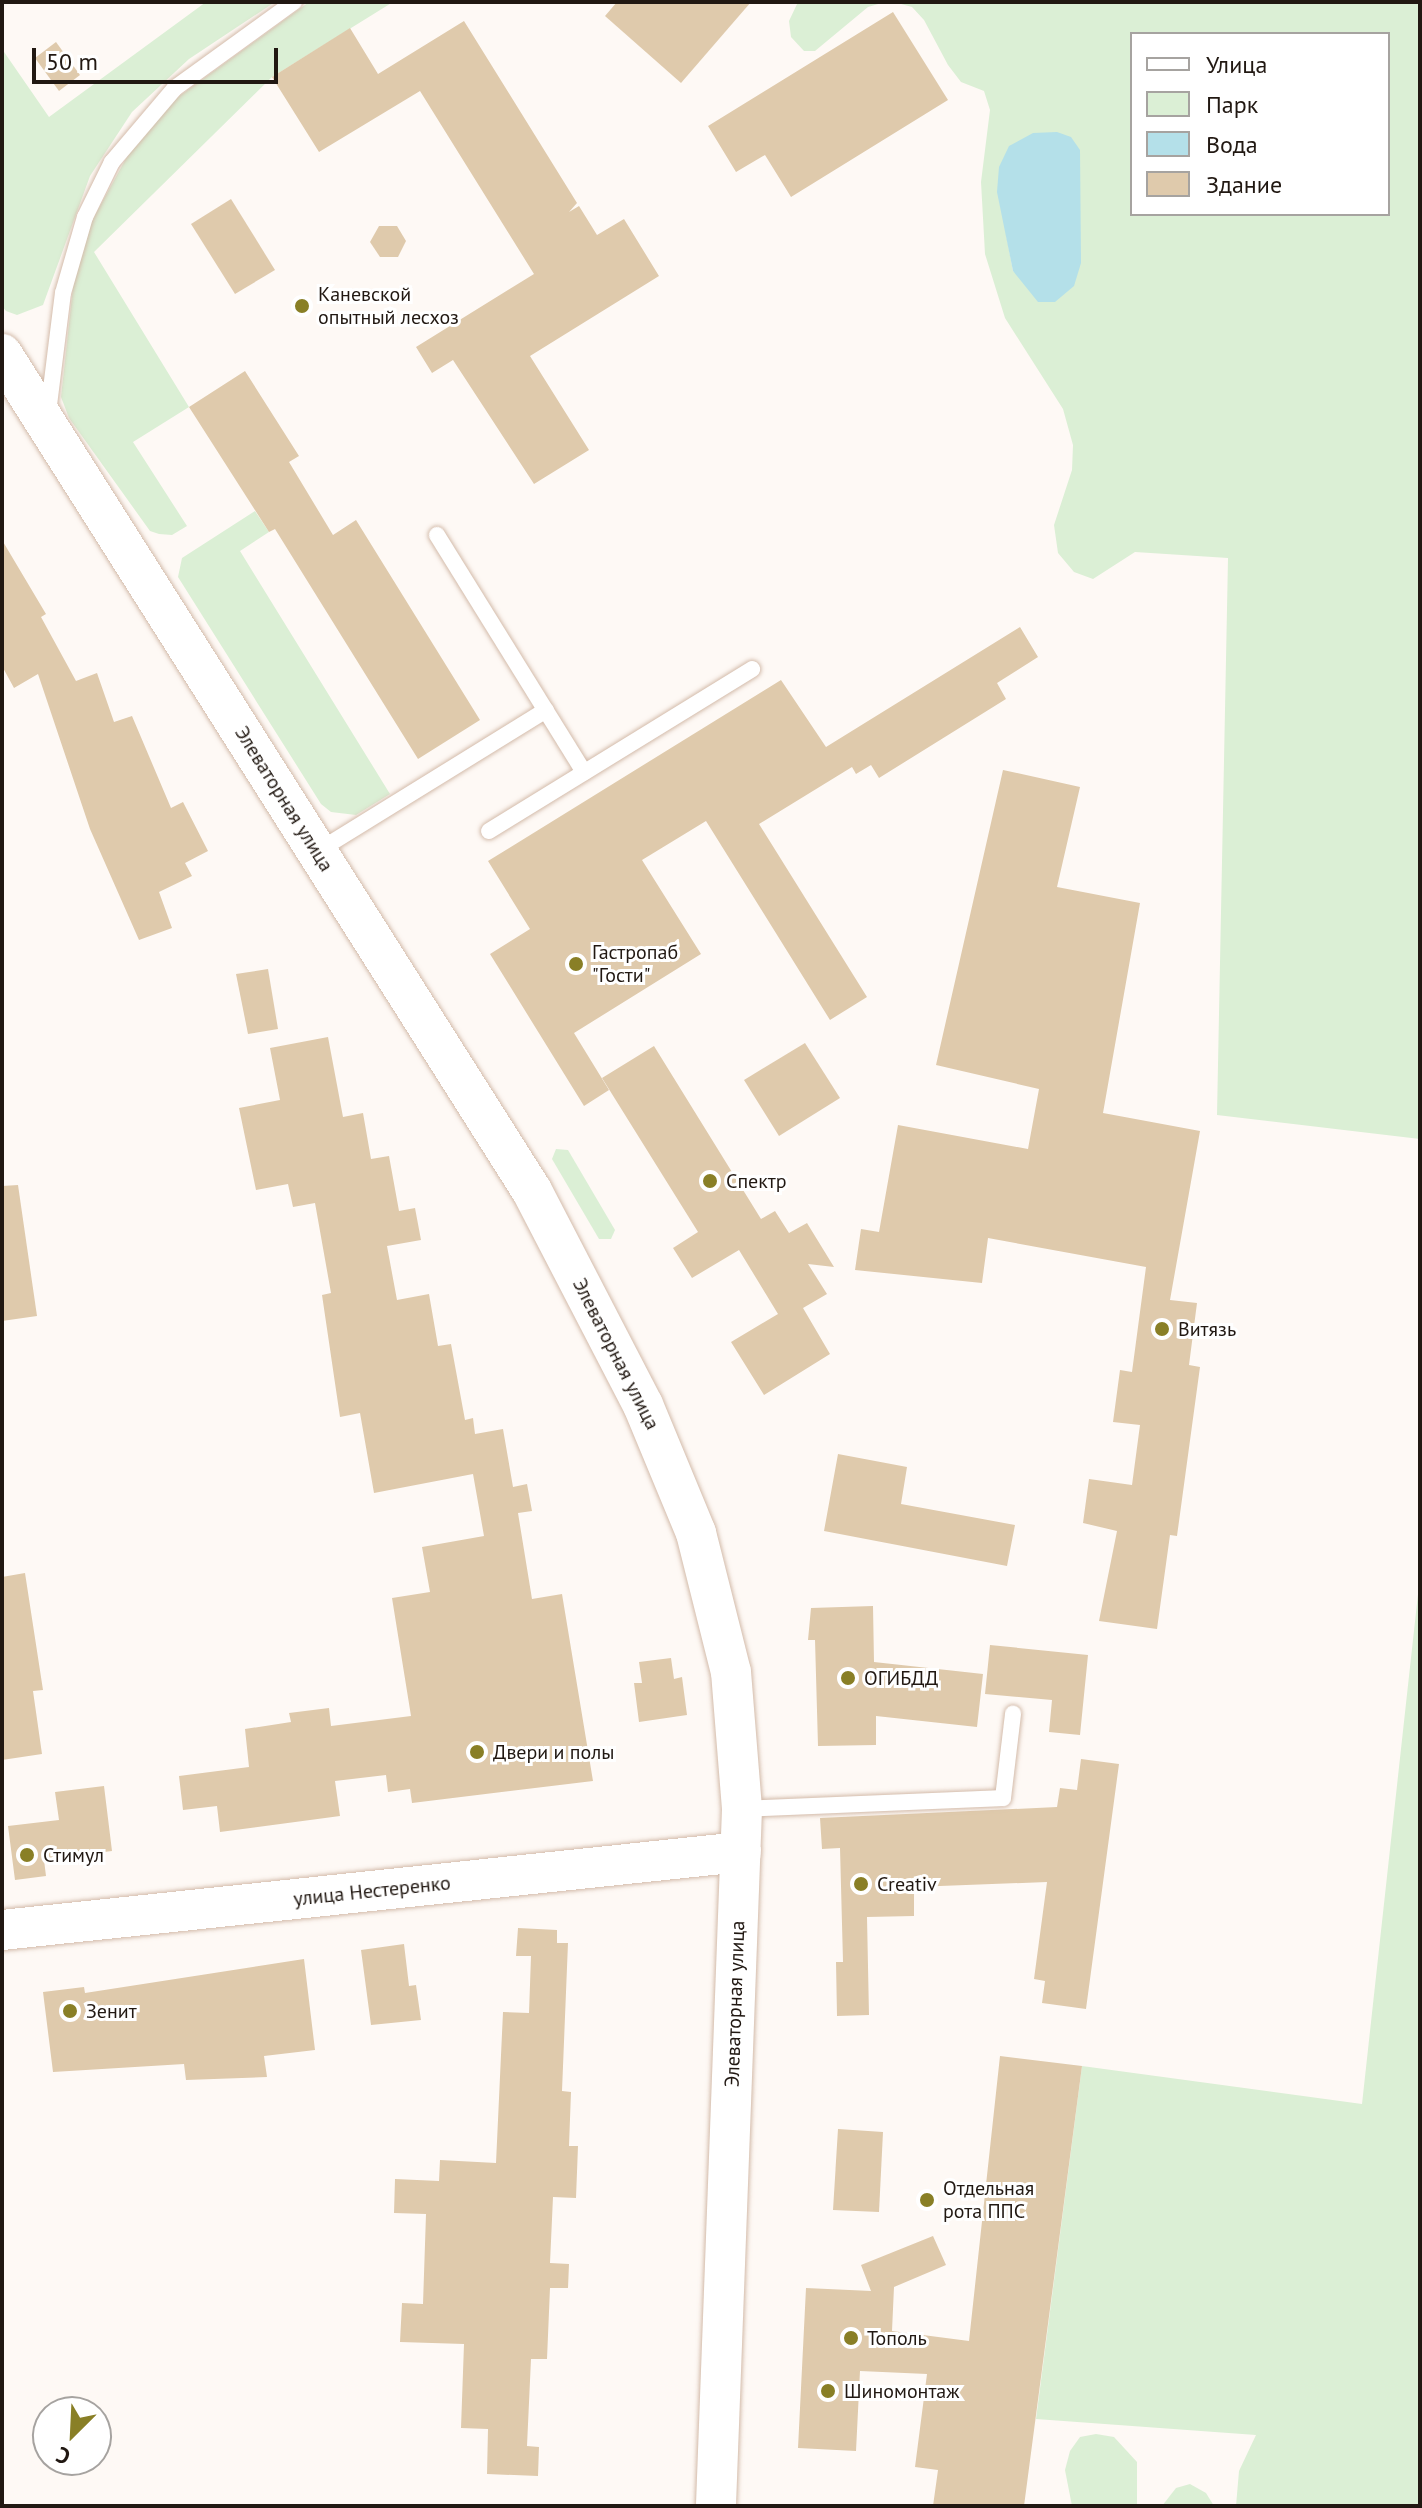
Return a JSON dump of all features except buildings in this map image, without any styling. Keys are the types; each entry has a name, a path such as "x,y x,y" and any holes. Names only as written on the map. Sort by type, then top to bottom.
{"street":[{"name":"Элеваторная улица","path":"2,354 532,1191 672,1466 714,1593 726,1646 738,1718 742,1809 716,2506"},
{"name":"улица Нестеренко","path":"2,1930 741,1852"}],"lane":[{"path":"47,423 63,293 85,217 112,162 175,88 294,2"},
{"path":"437,535 584,772"},
{"path":"489,831 752,669"},
{"path":"317,852 546,710"},
{"path":"742,1809 1003,1798 1013,1714"}],"green space":[{"path":"206,2 275,2 189,59 132,112 90,176 43,305 17,315 6,311 2,306 2,49 49,117"},
{"path":"309,2 393,2 272,77 94,252 189,407 133,442 187,526 172,535 159,534 150,531 69,418 61,397 74,278 89,226 134,144 174,100"},
{"path":"798,2 885,2 868,7 815,51 804,51 791,37 789,21"},
{"path":"894,2 1420,2 1420,1139 1217,1115 1228,558 1135,552 1093,579 1074,572 1058,553 1054,525 1072,470 1073,445 1063,409 1005,318 985,254 981,182 990,110 984,91 961,82 948,65 924,20 912,7","holes":["1006,234 1055,302 1013,271"]},
{"path":"255,511 269,532 240,551 390,794 356,815 331,812 321,804 178,577 182,558"},
{"path":"556,1149 568,1150 615,1230 611,1239 599,1239 552,1159"},
{"path":"1420,1576 1420,2506 1236,2506 1239,2471 1256,2435 1036,2419 1082,2066 1362,2104"},
{"path":"1096,2434 1114,2437 1137,2462 1137,2506 1072,2506 1065,2470 1070,2451 1080,2437"},
{"path":"1190,2484 1206,2493 1214,2506 1162,2506 1176,2488"}],"water":[{"path":"1057,132 1071,137 1080,150 1081,263 1074,286 1055,302 1038,302 1013,271 997,192 999,167 1009,146 1033,133"}],"place":[{"name":"Каневской опытный лесхоз","path":"302,306"},
{"name":"Гастропаб \"Гости\"","path":"576,964"},
{"name":"Спектр","path":"710,1181"},
{"name":"Витязь","path":"1162,1329"},
{"name":"ОГИБДД","path":"848,1678"},
{"name":"Двери и полы","path":"477,1752"},
{"name":"Стимул","path":"27,1855"},
{"name":"Creativ","path":"861,1884"},
{"name":"Зенит","path":"70,2011"},
{"name":"Отдельная рота ППС","path":"927,2200"},
{"name":"Тополь","path":"851,2338"},
{"name":"Шиномонтаж","path":"828,2391"}]}
